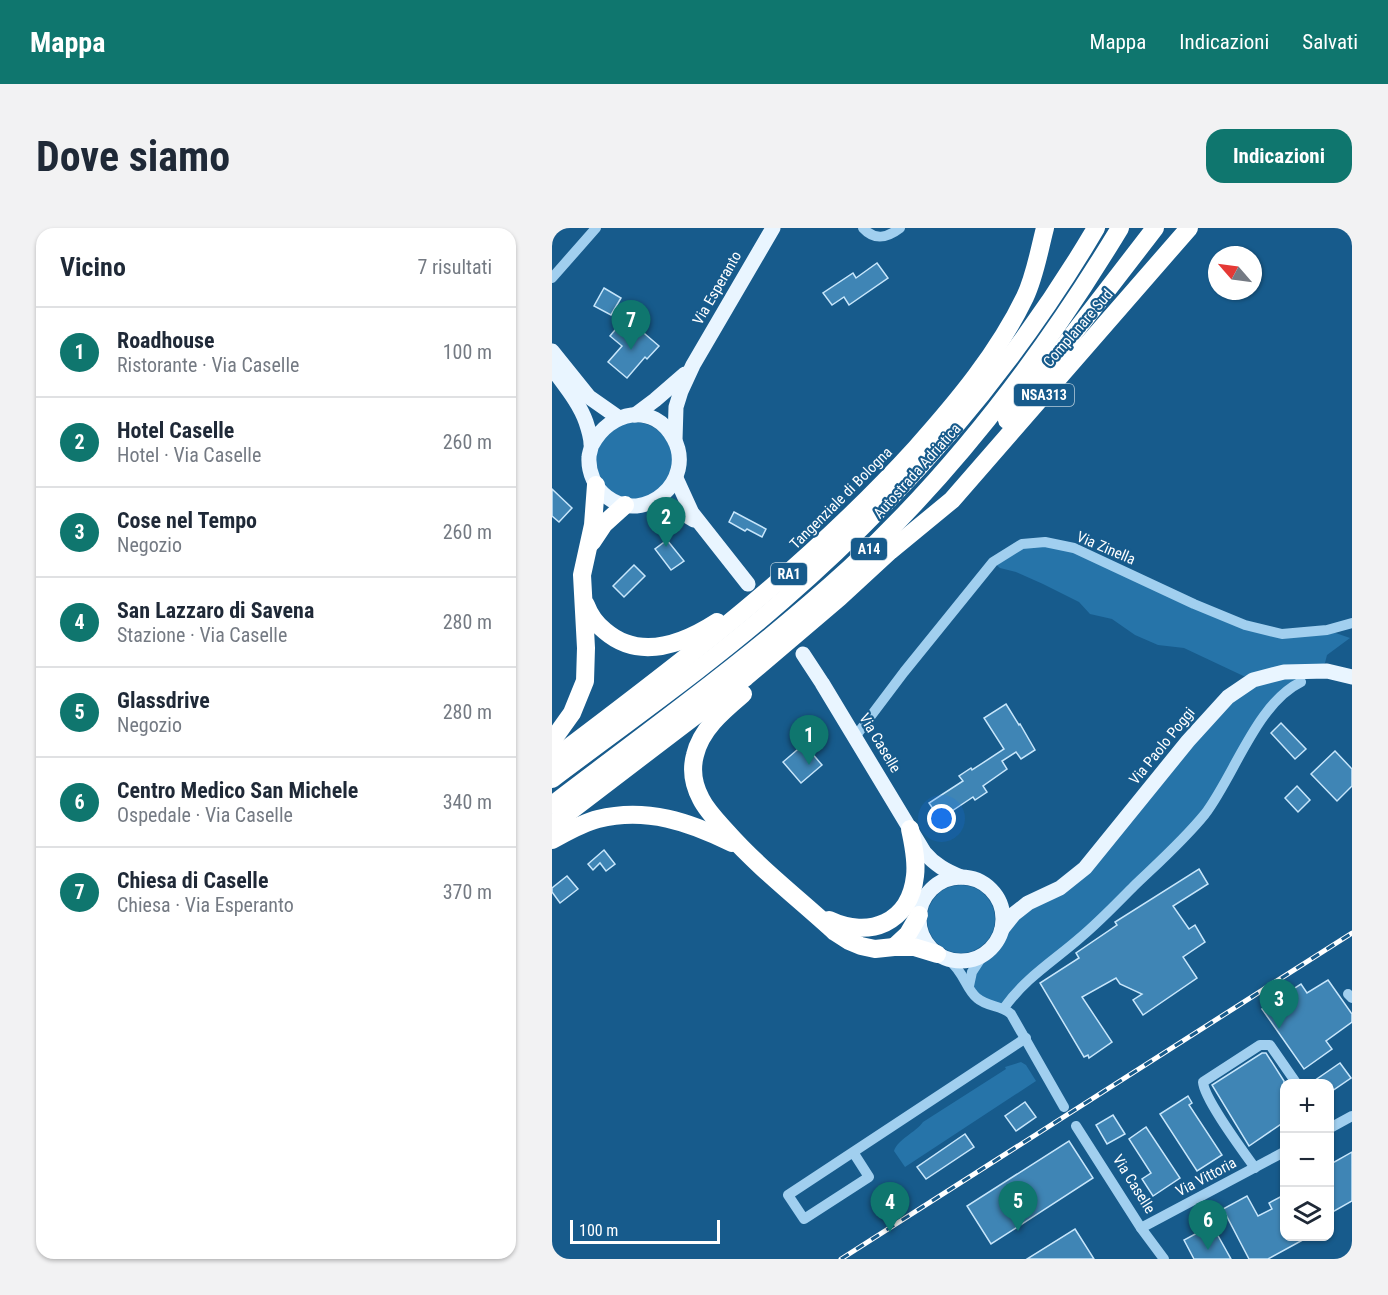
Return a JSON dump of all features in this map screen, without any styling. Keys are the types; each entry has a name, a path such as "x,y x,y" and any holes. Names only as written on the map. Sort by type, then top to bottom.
{"highway":[{"name":"RA1","path":"1038,255 1045,228"},
{"name":"Autostrada Adriatica","path":"552,779 760,620 826,562 881,508 944,439 993,380 1052,298 1096,228"},
{"path":"552,825 746,677 890,551 944,494 998,431 1155,228"},
{"name":"Complanare Sud","path":"890,551 952,500 1189,228"},
{"name":"Autostrada Adriatica","path":"552,805 772,636 878,540 928,488 993,411 1058,325 1118,232"},
{"name":"Tangenziale di Bologna","path":"552,760 717,634 783,579 824,542 899,467 954,403 993,352 1026,296 1038,255"},
{"path":"552,741 572,713 585,681 586,648 582,575 593,525 596,485"},
{"path":"589,549 604,524 625,505"},
{"path":"583,598 593,619 613,638 642,648 659,648 703,631 752,595 783,579"},
{"path":"815,619 799,645 728,707 703,734 695,752 693,773 701,801 741,848 809,909 849,941 875,949 914,947 943,957"},
{"path":"552,840 597,819 629,814 677,820 706,830 741,848"},
{"path":"809,909 844,927 856,929 875,927 892,919 903,908 911,893 915,878 915,855 910,829"},
{"path":"894,947 908,934 919,915"}],"main road":[{"name":"Via Esperanto","path":"675,440 676,407 693,365 773,228"},
{"path":"554,358 595,403 619,418"},
{"path":"554,358 580,409 591,445 589,465 596,485 607,497 625,505 638,506 650,503 667,492 676,478 680,460 675,440 660,423 648,417 635,415 619,418 604,427 591,445"},
{"name":"Via Esperanto","path":"635,415 674,385 693,365"},
{"path":"676,478 688,507 748,584"},
{"path":"650,503 676,509 699,523"},
{"name":"Via Caselle","path":"803,654 932,862 945,871 983,882 1011,900 1028,903"},
{"name":"Via Paolo Poggi","path":"1028,903 1060,888 1085,868 1228,697 1253,680 1284,672 1327,671 1352,677"},
{"name":"Via Caselle","path":"919,915 927,895 929,878 924,852"},
{"path":"927,895 937,884 949,878 961,877"},
{"path":"993,890 1003,909 1002,929"},
{"path":"919,915 920,931 927,945 943,957 966,962 983,956 992,948 1002,929 1014,914 1028,903"}],"street":[{"path":"552,278 596,228"},
{"path":"863,228 872,236 885,237 900,228"},
{"path":"1038,255 1039,228"},
{"name":"Via Zinella","path":"855,737 993,562 1022,544 1045,542 1074,548 1194,604 1245,625 1282,634 1327,630 1352,623"},
{"path":"1004,1008 1021,987 1082,937 1175,846 1205,813 1226,783 1260,722 1287,688 1301,682"},
{"path":"969,986 972,972 983,956"},
{"path":"943,957 959,969 975,997 1004,1008 1011,1014 1064,1107"},
{"path":"853,1152 869,1177 804,1219 788,1196 853,1152 1026,1038"},
{"path":"1255,1168 1212,1104 1203,1088 1203,1082 1260,1045 1270,1045 1294,1079"},
{"path":"1334,1125 1352,1116"},
{"name":"Via Caselle","path":"1076,1126 1141,1228 1164,1259"},
{"name":"Via Vittoria","path":"1141,1228 1280,1154"}],"shaded area":[{"path":"634,422 649,425 661,434 670,446 673,461 670,476 661,488 649,497 634,500 619,497 607,488 598,476 595,461 598,446 607,434 619,425"},
{"path":"1022,544 1074,548 1245,625 1282,634 1327,630 1350,638 1327,655 1325,663 1287,688 1205,813 1004,1008 981,1001 970,979 980,960 996,941 1002,929 1060,888 1188,741 1252,680 1184,648 1158,645 1135,635 1112,619 1090,614 1079,602 1016,572 1000,568 993,562"},
{"path":"961,885 974,887 985,895 993,906 995,919 993,932 985,943 974,951 961,953 948,951 937,943 929,932 927,919 929,906 937,895 948,887"},
{"path":"1021,1062 1026,1065 1036,1081 905,1167 894,1151 903,1139 923,1122 1006,1069 1005,1067"}],"building":[{"path":"877,263 888,278 849,305 844,297 832,305 823,293 853,273 856,278"},
{"path":"604,288 621,298 611,315 594,306"},
{"path":"620,324 632,335 638,328 659,346 647,359 645,357 627,378 608,362 622,346 610,336"},
{"path":"552,489 572,508 559,522 552,516"},
{"path":"734,512 766,529 762,537 729,522"},
{"path":"667,540 684,561 671,570 655,549"},
{"path":"634,565 645,576 624,597 613,586"},
{"path":"1006,704 1035,750 1021,759 1016,752 1002,761 1007,769 983,786 987,792 975,800 973,797 940,819 929,803 963,781 959,776 1004,749 984,718"},
{"path":"1281,723 1306,749 1295,759 1271,733"},
{"path":"804,744 822,765 801,783 783,762"},
{"path":"1335,751 1352,769 1352,786 1337,801 1311,774"},
{"path":"1297,786 1310,800 1298,812 1285,798"},
{"path":"604,850 615,864 606,871 600,863 593,870 588,864"},
{"path":"1199,869 1208,884 1173,906 1189,929 1195,925 1205,942 1183,957 1197,978 1143,1015 1133,1000 1142,994 1120,984 1116,978 1082,997 1112,1042 1089,1058 1088,1055 1084,1057 1040,983 1079,958 1076,953 1117,925 1115,922"},
{"path":"567,876 578,889 560,903 552,892 552,888"},
{"path":"1328,980 1352,1014 1352,1022 1326,1041 1332,1049 1304,1069 1262,1009 1301,984 1307,993"},
{"path":"1262,1053 1266,1053 1283,1079 1280,1079 1280,1125 1249,1146 1212,1085"},
{"path":"1340,1063 1351,1078 1334,1090 1334,1079 1317,1079"},
{"path":"1188,1096 1192,1103 1189,1105 1222,1155 1197,1171 1160,1114"},
{"path":"1025,1102 1036,1117 1016,1131 1005,1116"},
{"path":"1113,1115 1125,1134 1107,1144 1096,1125"},
{"path":"1146,1127 1180,1178 1153,1196 1142,1179 1151,1173 1129,1139"},
{"path":"965,1134 974,1147 926,1179 917,1167"},
{"path":"1069,1141 1093,1178 991,1244 967,1206"},
{"path":"1352,1152 1352,1201 1334,1211 1334,1187 1334,1162"},
{"path":"1247,1196 1258,1216 1272,1209 1269,1203 1280,1197 1280,1241 1301,1241 1268,1259 1249,1259 1223,1209"},
{"path":"1212,1225 1231,1259 1194,1259 1184,1240"},
{"path":"1075,1229 1094,1259 1027,1259"}],"railway":[{"path":"841,1259 1352,933"}],"place":[{"name":"Chiesa di Caselle","path":"631,350"},
{"name":"Hotel Caselle","path":"666,547"},
{"name":"Roadhouse","path":"809,765"},
{"name":"Cose nel Tempo","path":"1279,1029"},
{"name":"Glassdrive","path":"1018,1231"},
{"name":"San Lazzaro di Savena","path":"890,1232"},
{"name":"Centro Medico San Michele","path":"1208,1250"}]}
